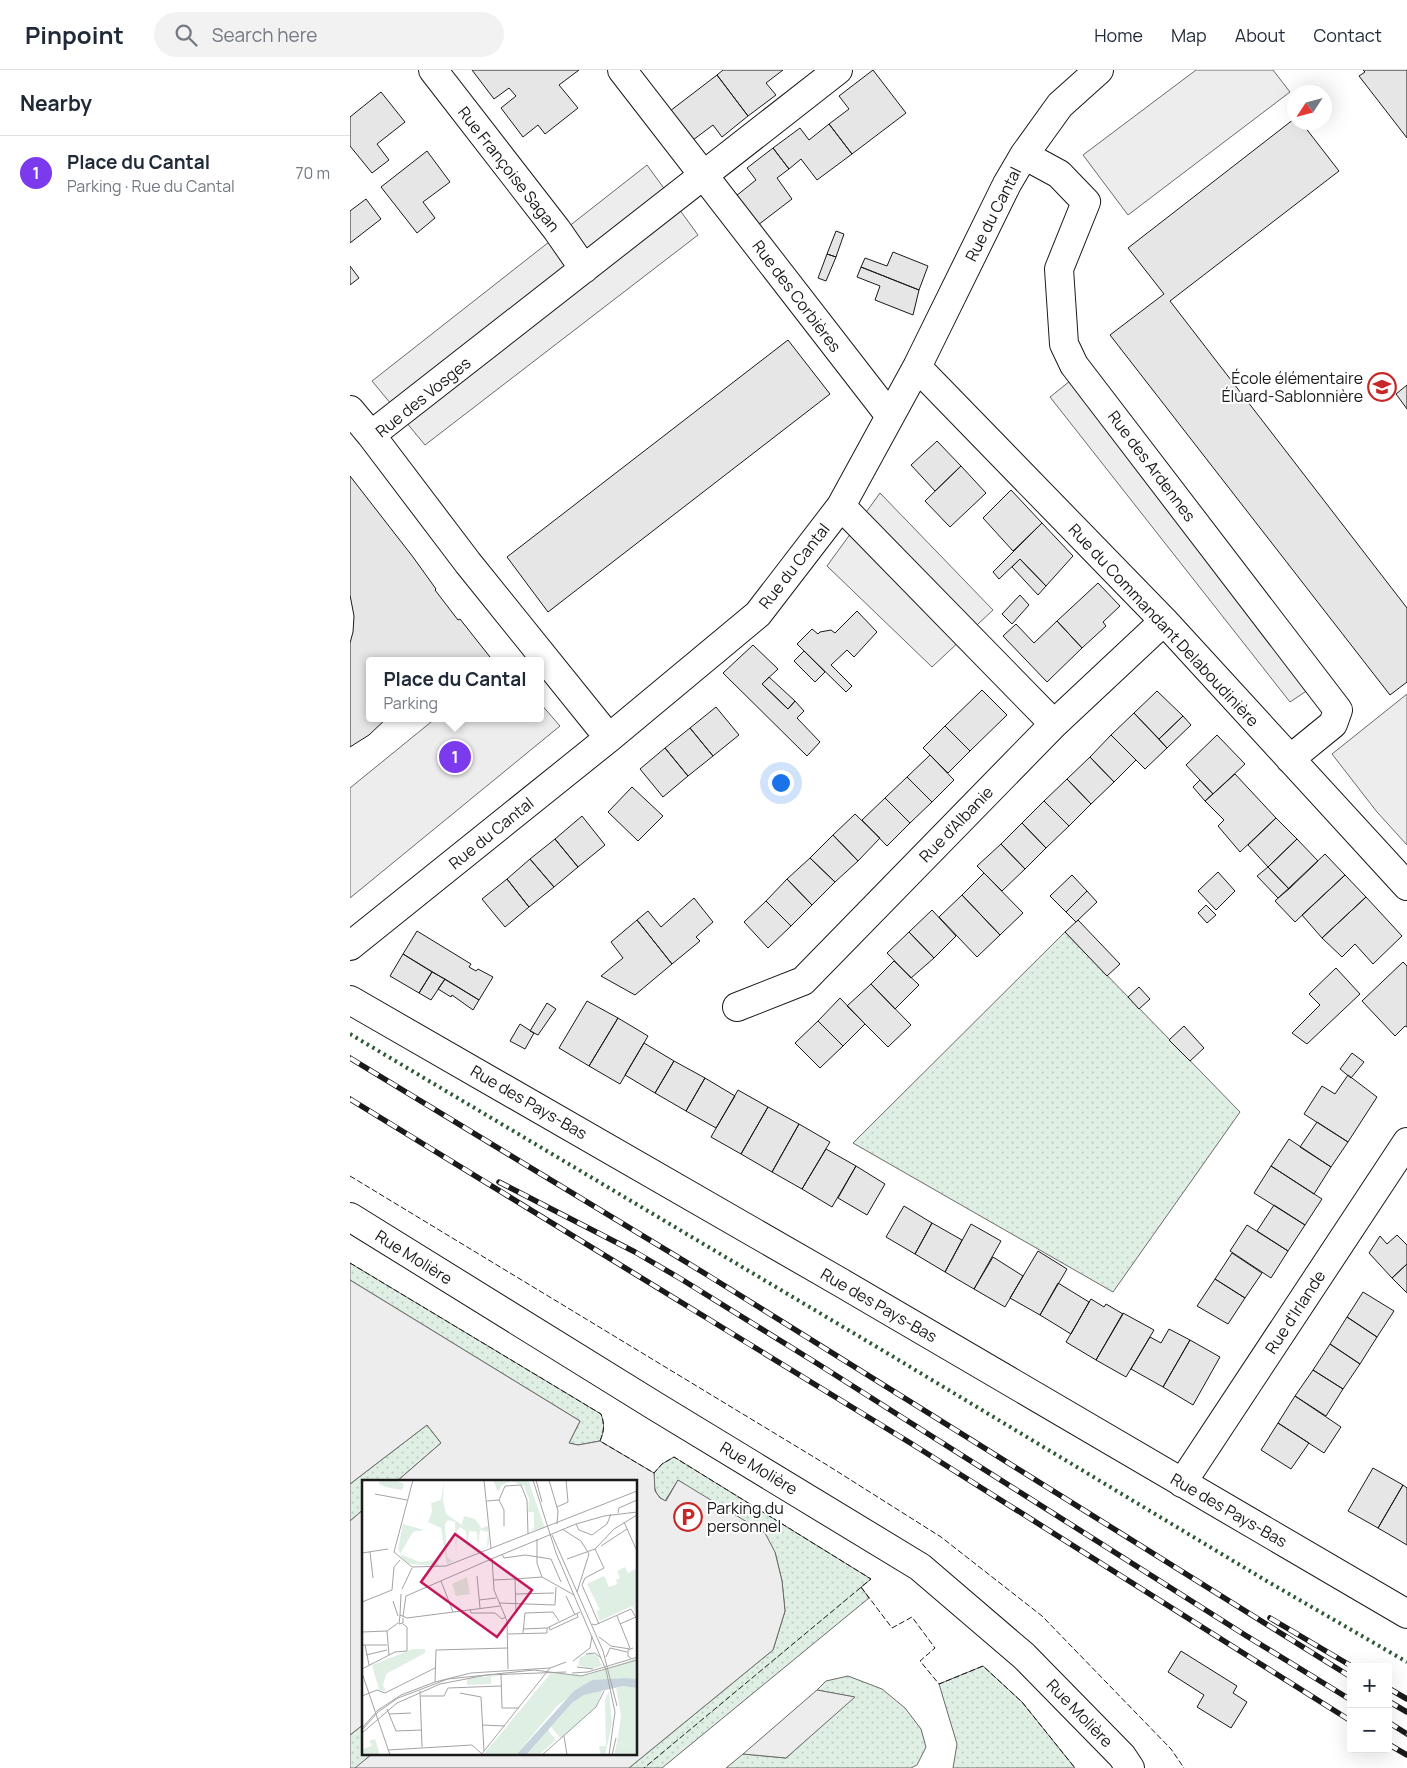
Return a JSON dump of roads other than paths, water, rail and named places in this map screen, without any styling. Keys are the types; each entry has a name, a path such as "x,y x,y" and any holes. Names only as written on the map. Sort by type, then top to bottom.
{"street":[{"name":"Rue Françoise Sagan","path":"433,70 557,230 584,269"},
{"name":"Rue des Corbières","path":"622,70 890,416"},
{"path":"703,176 838,70"},
{"name":"Rue du Cantal","path":"350,946 609,738 758,614 840,506 917,367 1002,192 1024,155 1060,105 1099,70"},
{"name":"Rue des Ardennes","path":"1024,155 1059,174 1086,202 1059,269 1064,344 1074,365 1338,710 1333,724 1290,759"},
{"name":"Rue des Vosges","path":"544,657 468,563 371,435 703,176"},
{"name":"Rue du Commandant Delaboudinière","path":"917,367 1164,621 1407,886"},
{"path":"350,410 371,435"},
{"path":"840,506 1054,724"},
{"name":"Rue d'Albanie","path":"737,1007 803,981 1054,724 1164,621"},
{"name":"Rue des Vosges","path":"544,657 609,738"},
{"name":"Rue des Pays-Bas","path":"350,1000 840,1282 1407,1614"},
{"name":"Rue d'Irlande","path":"1182,1483 1407,1142"},
{"name":"Rue Molière","path":"350,1217 920,1567 1024,1656 1122,1756 1130,1768"}],"railway":[{"path":"350,1058 709,1276 1347,1675"},
{"path":"350,1099 912,1444 1347,1718"},
{"path":"499,1182 635,1252 681,1279 1347,1698"},
{"path":"1270,1618 1347,1663"},
{"path":"1392,1690 1407,1699"},
{"path":"1392,1703 1407,1712"},
{"path":"1392,1725 1407,1734"},
{"path":"1392,1746 1407,1755"}],"place":[{"name":"École élémentaire Éluard-Sablonnière","path":"1382,387"},
{"name":"Place du Cantal","path":"455,757"},
{"name":"Parking du personnel","path":"688,1517"}]}
